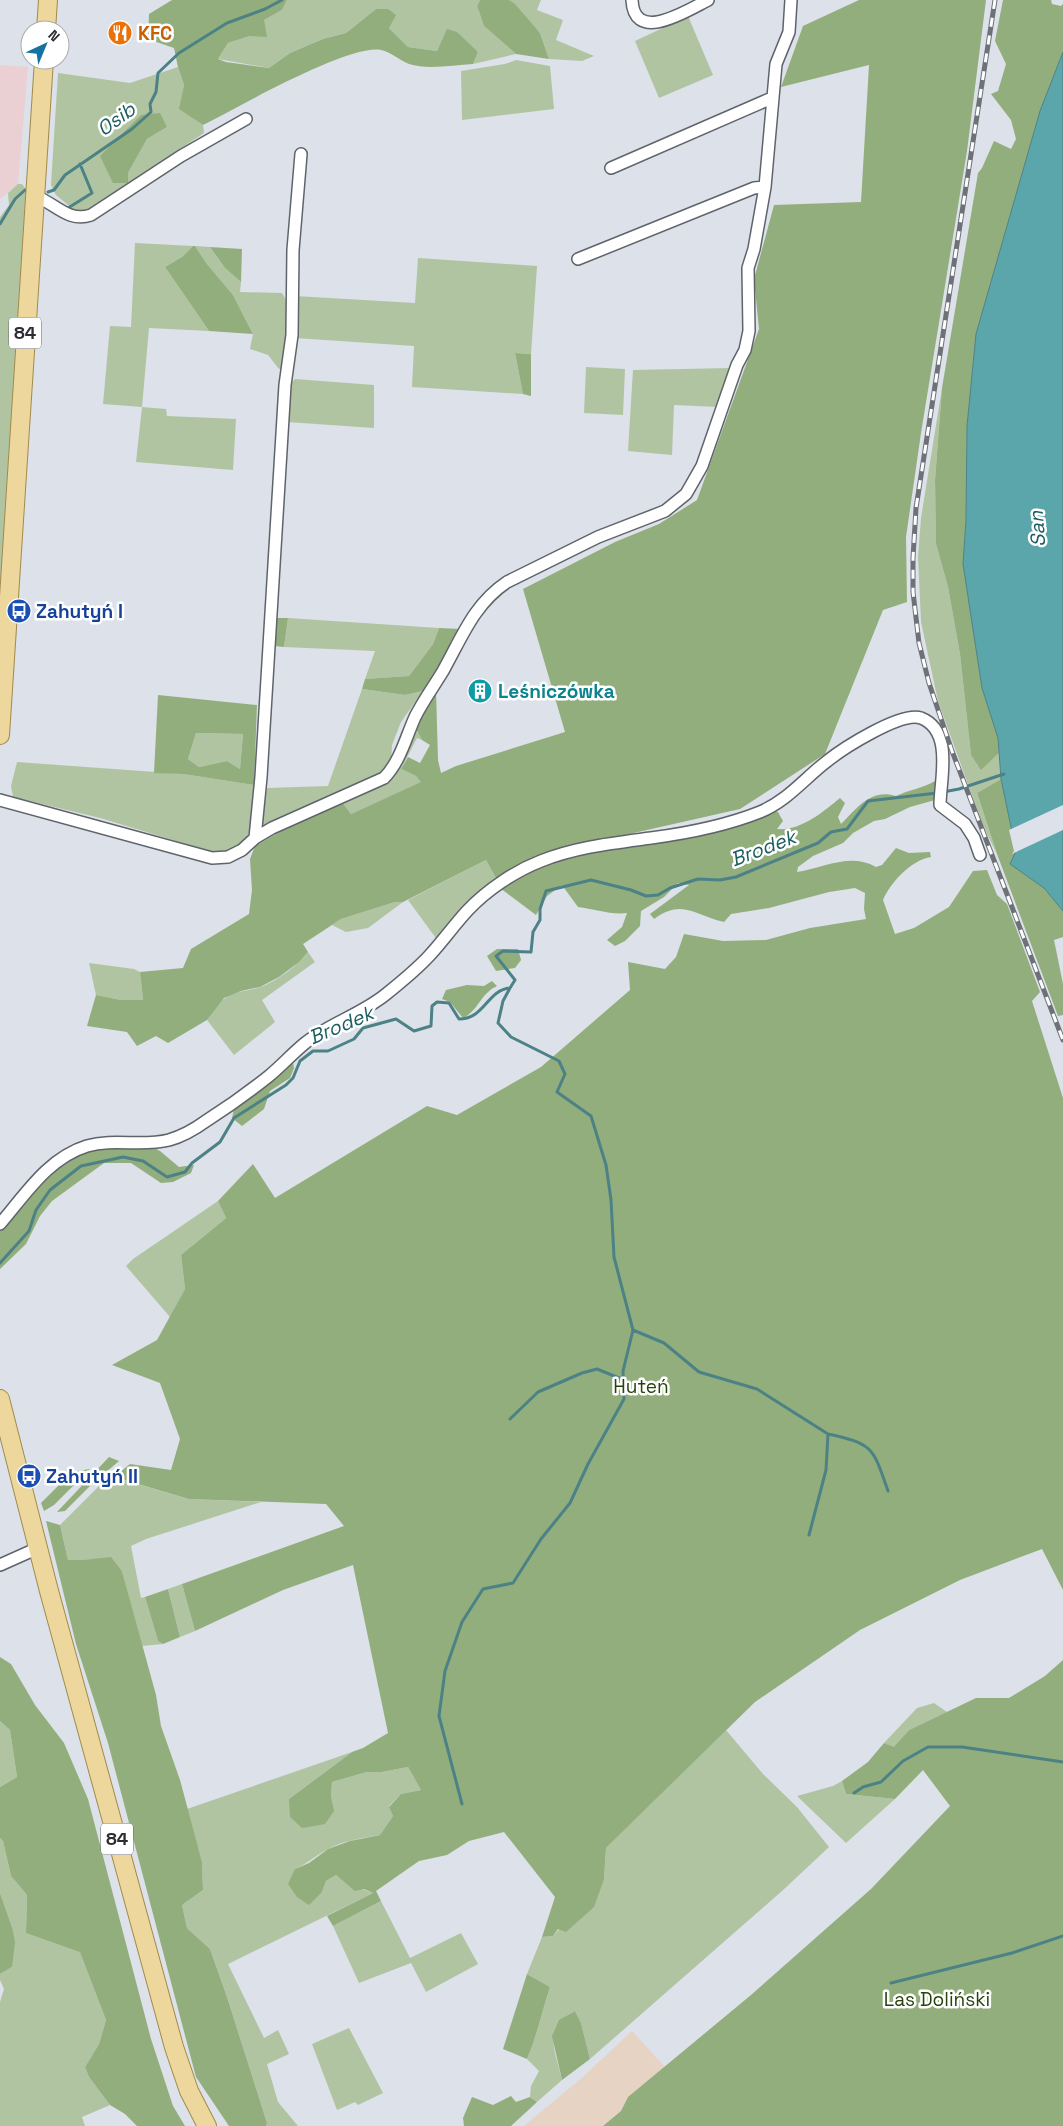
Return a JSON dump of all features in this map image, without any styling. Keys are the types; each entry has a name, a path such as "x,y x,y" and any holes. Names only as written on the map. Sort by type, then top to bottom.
{"main road":[{"path":"47,20 48,0"},
{"name":"84","path":"0,735 43,70"},
{"name":"84","path":"0,1399 38,1548 180,2066 191,2096 207,2126"}],"street":[{"path":"632,0 632,8 638,16 646,22 656,23 669,20 708,0"},
{"path":"0,800 212,858 228,857 242,850 254,838 384,778 392,770 416,715 472,617 493,591 507,582 598,537 665,511 686,494 702,466 737,365 745,350 750,313 747,282 748,268 754,249 765,187 776,64 789,32 791,0"},
{"path":"611,168 772,98"},
{"path":"35,196 69,216 82,218 91,215 181,156 246,119"},
{"path":"254,838 261,777 285,385 292,335 293,250 301,154"},
{"path":"578,259 754,188 765,187"},
{"path":"0,1224 39,1178 67,1154 86,1146 105,1142 153,1142 168,1140 186,1134 205,1122 251,1090 304,1044 383,997 428,957 468,909 514,875 541,861 586,848 654,838 736,821 780,802 828,760 891,722 920,718 933,727 944,758 940,805 965,824 974,838 980,855"},
{"path":"0,1565 38,1548"}],"shaded area":[{"path":"0,65 20,66 20,70 28,70 18,184 0,199"},
{"path":"632,2031 665,2067 628,2097 621,2111 603,2126 524,2126 583,2077"}],"green space":[{"path":"172,0 287,0 282,10 264,20 267,37 250,36 228,43 218,59 226,62 269,68 290,53 323,39 346,33 376,9 388,9 396,15 389,28 408,47 437,51 447,29 457,32 478,52 473,64 432,67 409,64 381,50 365,51 344,57 292,79 203,125 179,109 184,85 174,48 148,39 149,14"},
{"path":"287,0 480,0 477,6 484,26 516,54 473,64 478,52 447,30 437,51 408,47 389,28 376,9 346,33 323,39 290,53 269,68 218,59 228,43 250,36 264,20 282,10"},
{"path":"480,0 509,0 515,4 540,33 549,59 516,54 484,26 477,6"},
{"path":"509,0 541,0 537,10 563,20 556,40 594,56 582,61 549,59 540,33"},
{"path":"859,0 986,0 967,151 906,537 907,602 883,610 825,754 740,809 545,853 497,880 486,860 403,902 395,902 341,919 303,944 308,952 299,962 279,977 260,987 241,991 224,998 207,1020 168,1043 156,1036 137,1046 127,1032 87,1026 96,995 121,1000 143,1000 140,972 183,968 191,949 249,914 252,890 250,859 255,846 283,830 342,802 351,814 421,782 416,776 401,769 408,757 420,763 430,745 422,740 416,729 436,691 438,760 441,773 456,766 565,732 523,589 615,542 659,524 697,500 759,329 754,279 774,205 861,202 869,65 781,87 803,26"},
{"path":"1003,0 1051,0 1052,4 1061,6 1063,4 1063,52 1040,111 976,334 967,426 966,520 963,564 982,688 998,738 999,753 981,770 971,755 960,654 948,587 936,544 935,480 942,388 978,173 994,141 1011,149 1016,139 1011,120 991,94 998,91 1006,64 995,41"},
{"path":"688,16 713,75 659,98 635,41"},
{"path":"516,60 550,66 554,109 462,120 461,71 505,64"},
{"path":"178,67 184,85 180,109 203,125 204,133 80,215 56,195 51,185 58,73 130,83","holes":["141,115 167,127 147,139 128,173"]},
{"path":"160,113 167,127 147,139 128,173 128,183 113,183 100,156 141,115"},
{"path":"18,184 22,184 28,192 7,515 0,588 0,217 9,205 8,193"},
{"path":"135,243 193,246 182,257 165,267 209,331 149,328 142,407 103,404 110,326 131,327"},
{"path":"195,246 210,247 225,268 241,282 240,292 282,293 289,310 290,320 283,369 279,369 268,355 250,349 253,334 233,295 207,264"},
{"path":"195,246 207,264 233,295 253,334 209,331 165,267 182,257"},
{"path":"210,247 242,249 241,282 225,268"},
{"path":"418,258 537,266 531,354 515,353 523,394 412,387 414,346 295,338 295,296 415,303"},
{"path":"515,353 531,354 531,396 523,394"},
{"path":"586,367 625,369 623,415 584,413"},
{"path":"731,368 719,407 674,405 672,455 628,451 633,370"},
{"path":"295,379 374,385 374,428 287,422 288,386"},
{"path":"942,388 935,480 936,544 948,587 960,654 971,755 981,769 999,753 1001,779 977,793 997,854 983,826 938,701 921,622 918,557 921,518"},
{"path":"142,407 166,409 167,416 236,419 233,470 136,462"},
{"path":"276,618 288,618 284,647 274,646"},
{"path":"288,618 439,628 433,644 409,676 365,679 375,651 284,647"},
{"path":"439,628 461,629 423,691 405,695 362,689 365,679 409,676 433,644"},
{"path":"362,689 405,695 423,691 401,722 392,745 391,764 385,772 272,825 264,826 261,822 267,788 328,786"},
{"path":"158,695 257,705 254,785 183,774 154,773","holes":["196,733 243,734 240,769 227,761 199,767 188,759"]},
{"path":"416,729 422,740 417,738 401,769 416,776 422,782 351,814 342,802 394,774"},
{"path":"196,733 243,734 240,769 227,761 199,767 188,759"},
{"path":"17,762 183,774 254,785 253,820 246,838 240,845 230,850 216,853 100,818 13,797 11,786"},
{"path":"1001,779 1016,851 1011,864 1044,888 1063,911 1063,937 1054,940 1063,984 1063,1015 1058,1016 997,854 977,793"},
{"name":"Huteń","path":"935,781 938,782 935,800 910,807 885,819 874,821 853,833 843,843 813,856 798,867 797,872 847,861 866,863 876,867 882,865 896,848 909,853 930,852 931,857 916,862 896,879 883,900 895,934 914,928 949,907 973,871 987,870 997,895 1007,904 1040,992 1032,1001 1063,1098 1063,1590 1042,1549 960,1580 860,1630 755,1702 606,1848 604,1879 594,1907 566,1932 558,1929 553,1936 542,1937 555,1897 504,1832 469,1841 447,1855 419,1861 376,1891 381,1901 333,1926 327,1916 373,1893 364,1889 355,1891 336,1875 326,1881 322,1892 309,1905 297,1897 288,1884 295,1869 309,1863 328,1849 350,1841 380,1835 393,1816 389,1807 401,1794 421,1790 408,1767 382,1772 367,1772 332,1782 331,1797 334,1811 325,1824 302,1828 290,1817 289,1799 352,1752 363,1748 388,1733 353,1565 283,1590 195,1631 182,1584 344,1526 326,1504 189,1499 114,1477 130,1464 171,1470 180,1439 160,1383 112,1365 157,1340 185,1289 181,1255 226,1218 218,1201 253,1164 275,1198 427,1106 457,1115 541,1067 630,990 628,962 665,969 676,957 684,934 723,941 766,940 810,928 866,919 864,909 865,893 855,888 829,892 769,908 731,914 724,922 681,909 664,913 654,919 650,914 689,885 678,883 664,897 641,911 640,926 625,941 615,946 607,940 622,927 627,913 609,913 578,907 562,885 547,896 536,915 500,888 533,867 566,856 771,810 778,812 783,821 777,829 786,829 803,824 840,798 845,803 838,817 841,824 859,806 872,797 887,794 896,796"},
{"path":"486,860 497,880 438,941 408,900"},
{"path":"395,902 403,902 368,928 346,932 332,925 341,919"},
{"path":"497,949 518,949 521,960 515,968 496,971 487,956"},
{"path":"308,952 315,962 262,1000 275,1022 234,1055 207,1020 221,1001 228,996 261,987 274,981 293,967"},
{"path":"89,963 134,969 140,972 143,1000 121,1000 96,995"},
{"path":"492,981 497,986 487,993 472,1011 463,1018 450,1002 442,999 446,990 467,985 484,986"},
{"path":"292,1057 294,1068 290,1078 270,1091 264,1109 242,1126 232,1118 235,1105"},
{"path":"105,1145 151,1146 179,1167 194,1165 191,1173 173,1182 161,1183 131,1163 104,1163 52,1201 40,1216 26,1244 0,1269 0,1231 30,1192 63,1160"},
{"path":"218,1201 226,1218 181,1255 185,1289 170,1317 126,1266 133,1259"},
{"path":"109,1457 119,1461 65,1511 57,1512"},
{"path":"90,1469 54,1505 44,1511 41,1503 72,1472"},
{"path":"109,1476 189,1499 261,1502 146,1539 131,1546 141,1598 145,1597 158,1641 163,1644 142,1646 122,1571 111,1558 68,1560 60,1525"},
{"path":"46,1521 60,1525 68,1560 111,1557 122,1571 156,1695 161,1726 180,1780 202,1862 203,1890 182,1905 187,1928 210,1949 267,2123 266,2126 229,2126 196,2077 108,1743 76,1644"},
{"path":"182,1584 195,1631 180,1637 168,1589"},
{"path":"168,1589 180,1637 163,1644 158,1641 145,1597"},
{"path":"0,1657 11,1664 35,1705 64,1743 88,1799 151,2039 173,2106 185,2126 137,2126 125,2114 110,2105 89,2077 85,2067 99,2044 106,2020 80,1952 26,1933 27,1895 11,1876 3,1841 0,1838 0,1787 17,1777 10,1730 0,1721"},
{"name":"Las Doliński","path":"1063,1660 1063,2126 603,2126 621,2111 628,2097 751,1995 871,1889 950,1806 923,1770 895,1799 846,1794 842,1781 868,1762 884,1743 894,1747 909,1730 976,1698 1009,1698 1045,1676"},
{"path":"934,1703 947,1712 909,1730 894,1748 884,1743 917,1708"},
{"path":"0,1721 10,1730 17,1777 0,1787"},
{"path":"726,1730 763,1774 797,1807 829,1847 782,1891 590,2059 581,2023 575,2011 565,2017 558,2024 554,2040 554,2049 562,2080 537,2102 530,2097 531,2086 539,2071 527,2059 550,1987 527,1974 542,1937 553,1936 604,1879 606,1848"},
{"path":"352,1752 289,1799 331,1797 332,1782 367,1772 382,1772 408,1767 421,1790 401,1794 389,1806 393,1816 380,1835 336,1845 295,1869 322,1892 326,1881 336,1875 346,1883 373,1893 228,1964 264,2038 278,2030 289,2054 267,2064 278,2102 298,2126 266,2126 267,2123 210,1949 187,1928 182,1905 203,1890 202,1862 187,1809"},
{"path":"842,1781 846,1794 895,1799 846,1843 797,1796 833,1786"},
{"path":"0,1838 3,1841 11,1876 27,1895 26,1933 80,1951 106,2020 99,2044 85,2067 89,2077 110,2105 82,2117 85,2126 0,2126 0,2002 4,1989 0,1980 0,1974 12,1967 12,1927 0,1893"},
{"path":"0,1893 12,1927 15,1942 12,1967 0,1974"},
{"path":"381,1901 410,1958 461,1933 478,1964 426,1992 411,1963 359,1983 333,1926"},
{"path":"527,1974 550,1987 527,2059 503,2049"},
{"path":"575,2011 581,2023 590,2059 562,2080 552,2036 559,2020"},
{"path":"349,2028 383,2093 358,2105 355,2102 337,2110 312,2044"},
{"path":"511,2096 516,2102 530,2097 537,2102 511,2126 464,2126 463,2118 472,2097 493,2105"}],"water":[{"name":"San","path":"1063,52 1063,911 1044,888 1010,864 1016,851 1001,779 998,738 982,688 963,564 966,520 967,426 976,334 1040,111"}],"pier":[{"path":"1063,805 1063,830 1012,854 1014,851 1009,830"}],"waterway":[{"name":"Osib","path":"48,192 54,190 65,175 132,129 151,112 150,104 156,92 158,73 179,53 227,23 265,9 282,0"},
{"path":"68,208 92,193 80,164"},
{"name":"Osib","path":"0,224 15,199 25,190"},
{"name":"Brodek","path":"943,792 959,789 1004,774"},
{"name":"Brodek","path":"0,1263 29,1231 36,1210 50,1190 81,1166 123,1157 143,1161 167,1177 185,1172 192,1163 220,1142 234,1118 286,1085 293,1078 300,1061 313,1051 328,1051 354,1039 363,1028 396,1019 414,1031 431,1026 432,1006 437,1002 449,1003 459,1019 468,1018 475,1014 496,994 510,988 515,980 496,956 503,951 531,952 533,932 540,920 540,909 546,891 591,880 631,890 646,896 658,895 670,888 698,879 720,880 736,877 818,843 831,832 847,829 868,801 937,793"},
{"path":"462,1804 439,1716 445,1671 462,1622 483,1589 513,1583 541,1539 570,1503 588,1464 624,1399 623,1371 633,1330 614,1257 611,1200 606,1165 591,1116 557,1092 565,1074 559,1061 511,1037 498,1023 503,1001 510,988"},
{"path":"633,1330 664,1343 699,1372 757,1389 828,1434 826,1470 809,1535"},
{"path":"510,1419 538,1392 582,1373 597,1369 624,1380"},
{"path":"828,1434 855,1441 870,1450 879,1465 888,1491"},
{"path":"854,1793 863,1787 881,1782 903,1761 928,1747 962,1747 1063,1762"},
{"path":"891,1983 1012,1953 1063,1936"}],"railway":[{"path":"995,0 916,508 913,592 919,643 929,683 952,751 1063,1040"}],"place":[{"name":"KFC","path":"120,33"},
{"name":"Zahutyń I","path":"19,611"},
{"name":"Leśniczówka","path":"480,691"},
{"name":"Zahutyń II","path":"29,1476"}]}
